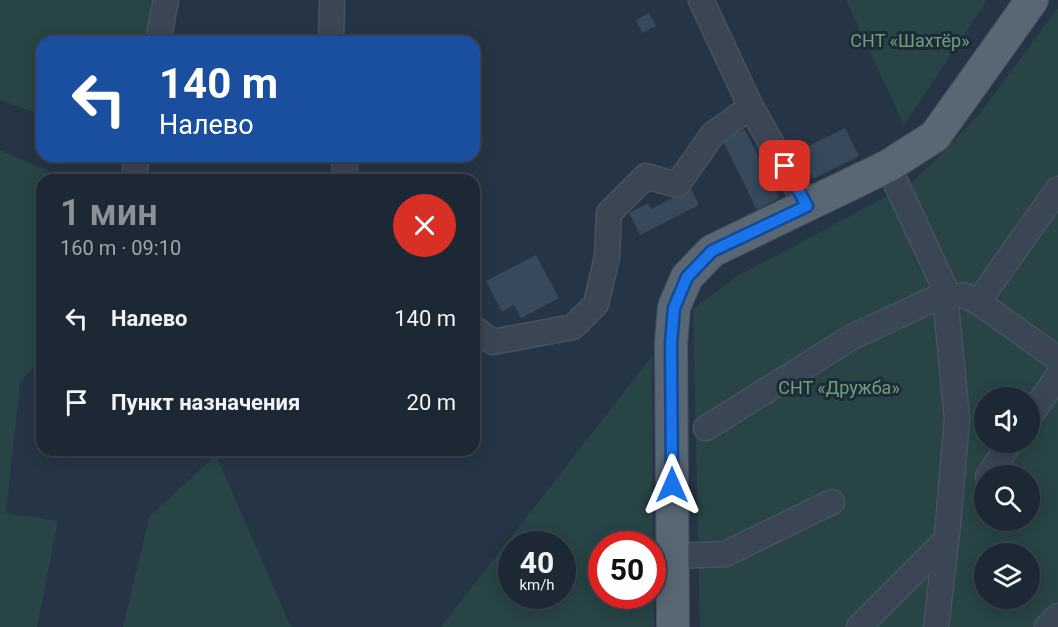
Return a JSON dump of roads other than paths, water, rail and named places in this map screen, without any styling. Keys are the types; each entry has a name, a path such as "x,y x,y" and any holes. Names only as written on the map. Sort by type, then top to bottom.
{"main road":[{"path":"673,627 671,343 674,308 687,277 712,251 888,166 935,136 1032,0"}],"lane":[{"path":"159,36 166,0"},
{"path":"331,36 332,0"},
{"path":"701,0 751,107 807,206"},
{"path":"480,332 493,342 573,327 596,304 607,257 609,213 646,176 677,184 713,134 751,107"},
{"path":"888,166 944,290 957,418 936,627"},
{"path":"978,302 1058,189"},
{"path":"706,428 852,337 944,290 978,302 1058,359"},
{"path":"1040,401 1058,376"},
{"path":"673,556 725,554 832,502"},
{"path":"859,627 946,540"},
{"path":"1047,627 1058,616"}],"park label":[{"name":"СНТ «Шахтёр»","path":"910,41"},
{"name":"СНТ «Дружба»","path":"839,388"}]}
